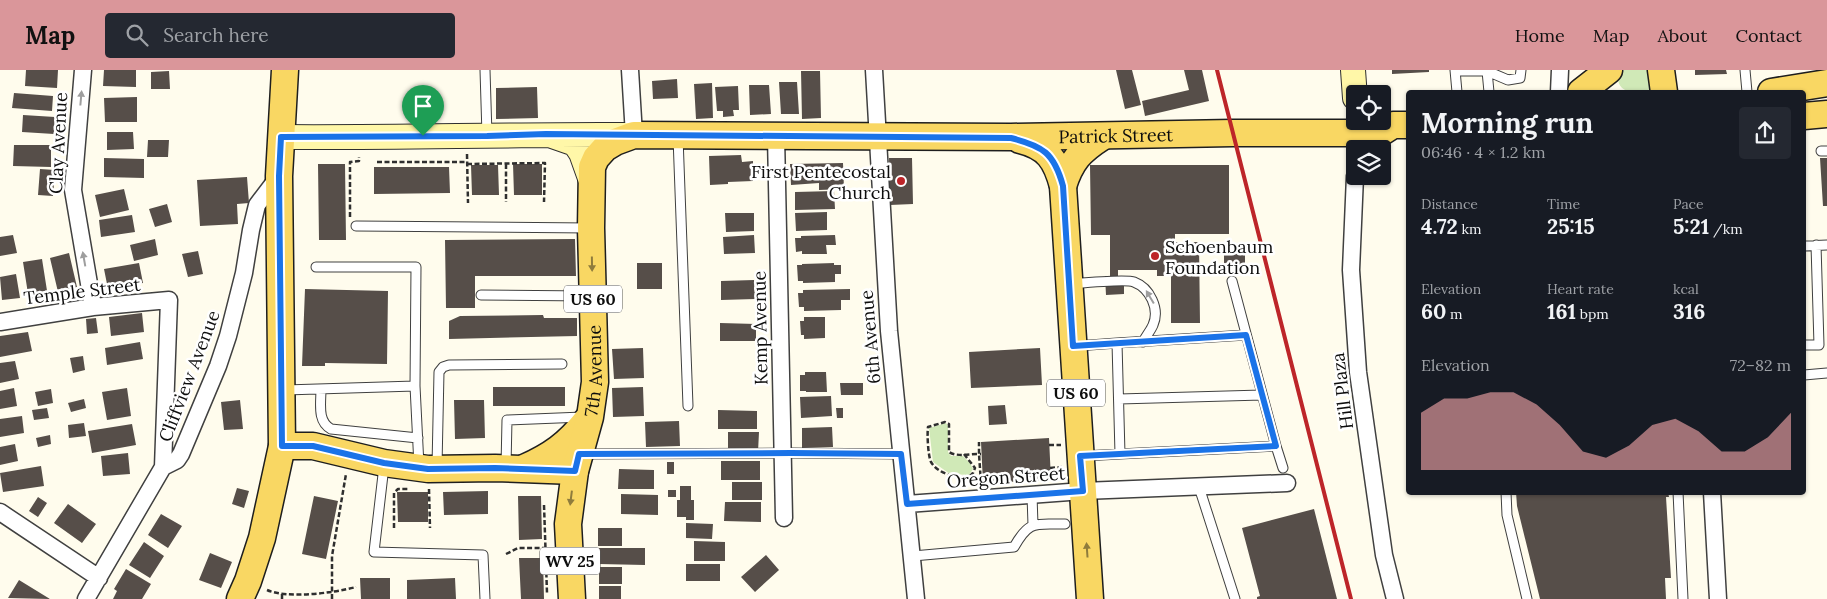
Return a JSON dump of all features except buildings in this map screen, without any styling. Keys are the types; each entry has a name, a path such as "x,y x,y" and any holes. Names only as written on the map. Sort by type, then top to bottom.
{"main road":[{"path":"240,599 262,538 282,446 279,176 285,70"},
{"path":"1584,90 1609,70"},
{"path":"1661,70 1664,90"},
{"path":"1818,70 1827,73"},
{"path":"1783,90 1827,83"},
{"path":"1806,116 1827,114"},
{"name":"Patrick Street","path":"1363,134 1393,125 1406,125"},
{"name":"Patrick Street","path":"634,135 1011,138 1363,134 1395,139 1406,138"},
{"name":"US 60","path":"591,180 592,167 596,158 614,142 634,135"},
{"name":"US 60","path":"1090,599 1083,491 1071,456 1073,346 1063,186 1073,162 1081,152 1102,137"},
{"path":"1011,138 1035,145 1051,156 1059,171 1063,186"},
{"name":"7th Avenue","path":"572,599 568,524 577,463 590,417 595,382 591,180"},
{"path":"514,469 552,454 566,444 590,417"},
{"path":"282,446 313,446 384,463 423,478 577,463"}],"street":[{"name":"Clay Avenue","path":"83,70 73,190 93,308"},
{"path":"630,70 634,135"},
{"name":"6th Avenue","path":"874,70 887,301 916,599"},
{"path":"1353,70 1354,85"},
{"path":"1559,90 1560,70"},
{"name":"7th Avenue","path":"546,134 575,144 581,153 591,180"},
{"name":"Patrick Street","path":"281,137 634,135"},
{"name":"Kemp Avenue","path":"776,136 784,518"},
{"name":"Cliffview Avenue","path":"86,599 162,467 177,460 182,454 218,366 235,311 244,272 250,230 258,205 279,176"},
{"name":"Hill Plaza","path":"1355,185 1351,270 1358,372 1384,555 1396,599"},
{"name":"Temple Street","path":"0,322 93,308 169,300 162,467"},
{"name":"Oregon Street","path":"907,504 1083,491 1199,487 1285,476"},
{"path":"1712,495 1718,599"},
{"path":"0,512 99,578"}],"lane":[{"path":"485,70 487,136"},
{"path":"1487,70 1489,90"},
{"path":"1456,90 1455,71 1487,70 1508,80 1520,78 1521,70"},
{"path":"1745,70 1747,90"},
{"path":"678,136 688,406"},
{"path":"353,222 592,228"},
{"path":"1806,346 1819,345 1816,245"},
{"path":"1806,246 1827,245"},
{"path":"316,267 416,267 415,386 418,438 423,478"},
{"path":"1232,281 1285,476"},
{"path":"1069,284 1133,282 1143,288 1150,294 1155,314 1154,323 1143,342"},
{"path":"480,295 593,296"},
{"path":"1073,346 1246,335"},
{"path":"1117,343 1120,454"},
{"path":"423,478 439,372 443,367 449,365 562,364"},
{"path":"1806,375 1827,373"},
{"path":"282,390 415,386"},
{"path":"321,389 322,420 331,429 418,438"},
{"path":"1119,399 1262,395"},
{"path":"514,469 507,420 590,417"},
{"path":"1071,456 1276,446"},
{"path":"577,463 782,453 901,454"},
{"path":"384,463 374,552 483,555 485,599"},
{"path":"1199,487 1235,599"},
{"path":"1032,495 1033,526"},
{"path":"1506,495 1507,514 1527,599"},
{"path":"1678,495 1683,599"},
{"path":"913,556 1014,547 1025,530 1033,526 1065,524"}],"path":[{"path":"467,154 468,203"},
{"path":"353,222 350,162 359,161 360,155"},
{"path":"377,162 545,163 544,202"},
{"path":"506,164 506,202"},
{"path":"964,454 974,466 971,476 945,474 931,460 928,427 947,423 950,426 949,452 952,454 964,454 980,454"},
{"path":"979,442 981,480"},
{"path":"1049,445 1071,456"},
{"path":"1050,468 1071,456"},
{"path":"332,599 332,556 348,466"},
{"path":"394,528 394,493 398,488 423,478 430,489 430,528"},
{"path":"544,505 547,593"},
{"path":"506,554 518,548 546,548"},
{"path":"265,589 275,594 332,593 356,587"},
{"path":"282,594 282,599"}],"green space":[{"path":"1624,70 1651,70 1652,87 1648,90 1626,90 1621,87 1619,76"},
{"path":"946,423 948,426 948,452 951,456 963,456 970,463 973,469 969,475 950,474 933,462 929,428"}],"railway":[{"path":"1217,70 1351,599"}],"place":[{"name":"First Pentecostal Church","path":"901,181"},
{"name":"Schoenbaum Foundation","path":"1155,256"}],"route":[{"path":"546,134 1011,138 1024,141 1035,145 1051,156 1059,171 1063,186 1073,346 1246,335 1276,446 1080,456 1083,491 907,504 901,454 579,454 575,471 495,468 428,469 384,463 313,446 282,446 279,176 281,137 423,136 546,134"}]}
